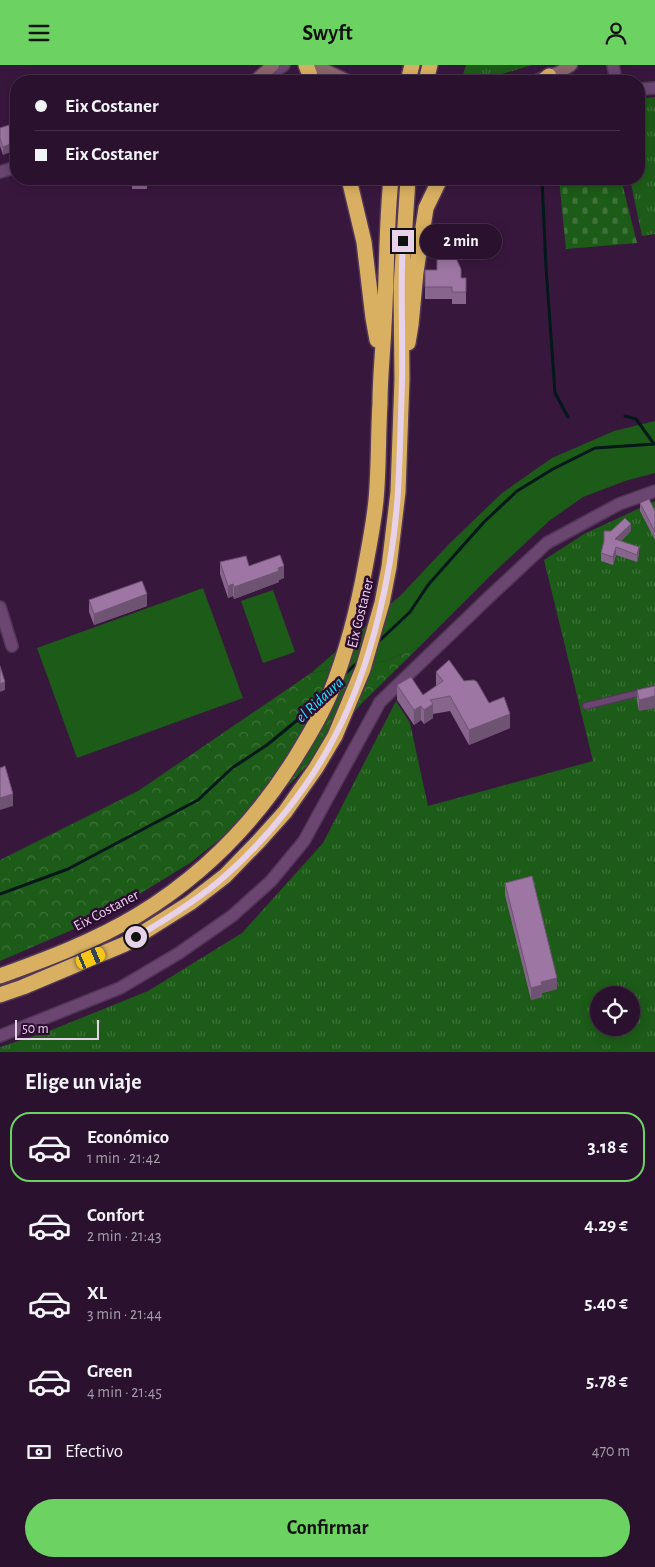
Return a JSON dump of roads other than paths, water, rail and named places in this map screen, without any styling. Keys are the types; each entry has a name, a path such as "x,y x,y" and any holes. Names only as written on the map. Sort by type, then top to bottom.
{"highway":[{"path":"350,185 364,242 373,318 381,357"},
{"name":"Eix Costaner","path":"0,976 48,959 96,937 138,915 179,887 211,861 269,798 313,729 329,696 352,631 360,596 376,499 390,185"},
{"name":"Eix Costaner","path":"0,995 125,944 190,903 225,876 260,841 285,812 316,769 335,736 363,669 382,603 387,576 398,492 402,379 402,263 408,185"},
{"path":"402,379 412,325 416,272 426,208 437,185"}],"street":[{"path":"262,75 273,65"},
{"path":"270,75 284,65"},
{"path":"314,65 335,75"},
{"path":"552,75 571,65"},
{"path":"606,65 614,74"},
{"path":"0,1037 120,988 179,953 232,916 271,881 304,841 380,702 547,543 619,504 655,491"},
{"path":"0,607 12,646"}],"lane":[{"path":"586,706 655,689"}],"waterway":[{"path":"542,185 555,393 568,417"},
{"path":"625,416 636,419 654,444"},
{"name":"el Ridaura","path":"377,643 410,612 428,585 484,522 517,491 553,469 595,448 655,444"},
{"name":"el Ridaura","path":"343,676 360,660"},
{"name":"el Ridaura","path":"0,894 68,869 198,800 232,768 267,745 301,717 322,696"}]}
